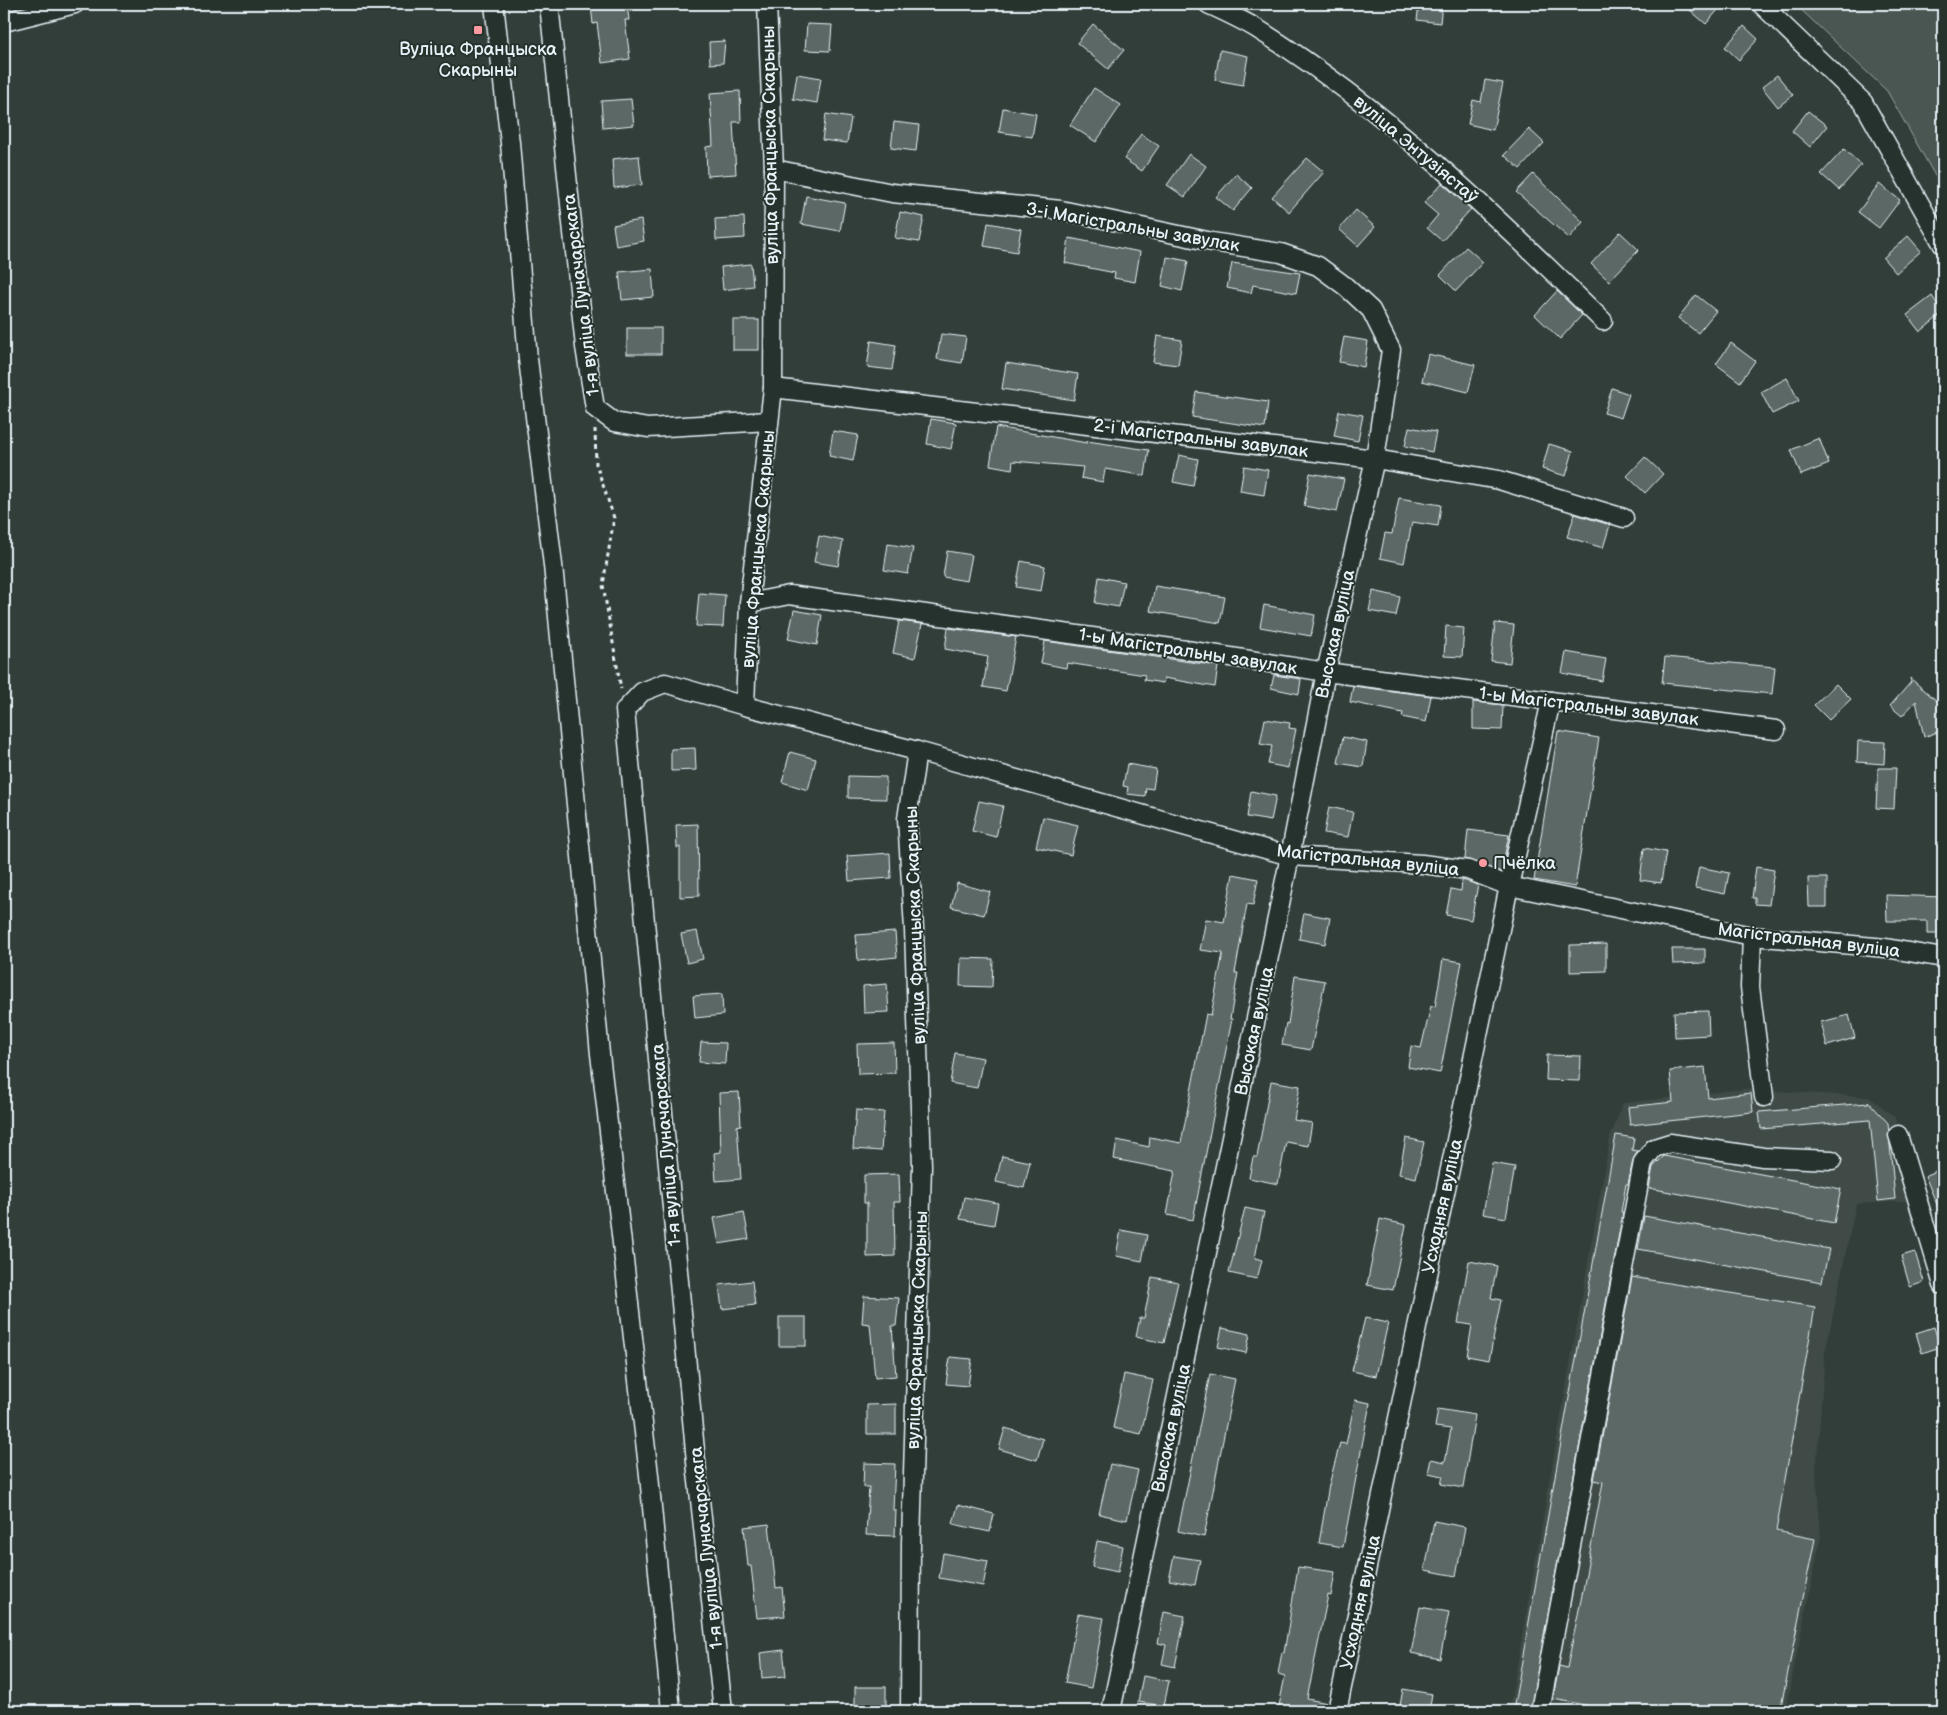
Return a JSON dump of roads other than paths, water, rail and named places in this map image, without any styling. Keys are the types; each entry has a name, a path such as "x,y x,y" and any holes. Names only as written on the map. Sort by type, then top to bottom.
{"street":[{"path":"4,22 76,4"},
{"path":"494,4 510,144 528,359 552,565 600,1054 649,1475 671,1711"},
{"name":"1-я вуліца Луначарскага","path":"549,4 584,337 595,408 614,422 648,428 770,421"},
{"name":"вуліца Францыска Скарыны","path":"745,706 749,603 773,388 774,169 767,4"},
{"name":"вуліца Энтузіястаў","path":"1208,4 1258,29 1387,120 1499,219 1603,321"},
{"path":"1761,4 1863,102 1943,245"},
{"name":"3-і Магістральны завулак","path":"774,169 892,192 1061,210 1212,242 1281,253 1318,266 1345,286 1371,310 1391,350"},
{"name":"Высокая вуліца","path":"1111,1711 1290,856 1326,672 1375,459 1391,350"},
{"name":"2-і Магістральны завулак","path":"773,388 1375,459 1499,480 1624,518"},
{"name":"1-ы Магістральны завулак","path":"749,603 789,596 1186,650 1326,672 1776,730"},
{"name":"1-я вуліца Луначарскага","path":"723,1711 696,1462 625,710 642,692 664,683 745,706"},
{"name":"Усходняя вуліца","path":"1337,1711 1509,886 1551,701"},
{"path":"745,706 918,751"},
{"name":"вуліца Францыска Скарыны","path":"910,1711 911,1543 922,1166 914,929 907,818 918,751"},
{"name":"Магістральная вуліца","path":"918,751 1290,856 1432,865 1468,870 1509,886 1752,936 1886,948 1943,958"},
{"path":"1752,936 1750,987 1764,1097"},
{"path":"1898,1135 1943,1286"},
{"path":"1540,1711 1643,1162 1654,1148 1670,1144 1763,1157 1832,1160"}],"waterway":[{"path":"4,1702 7,1711"}],"place":[{"name":"Вуліца Францыска Скарыны","path":"478,30"},
{"name":"Пчёлка","path":"1483,863"}]}
